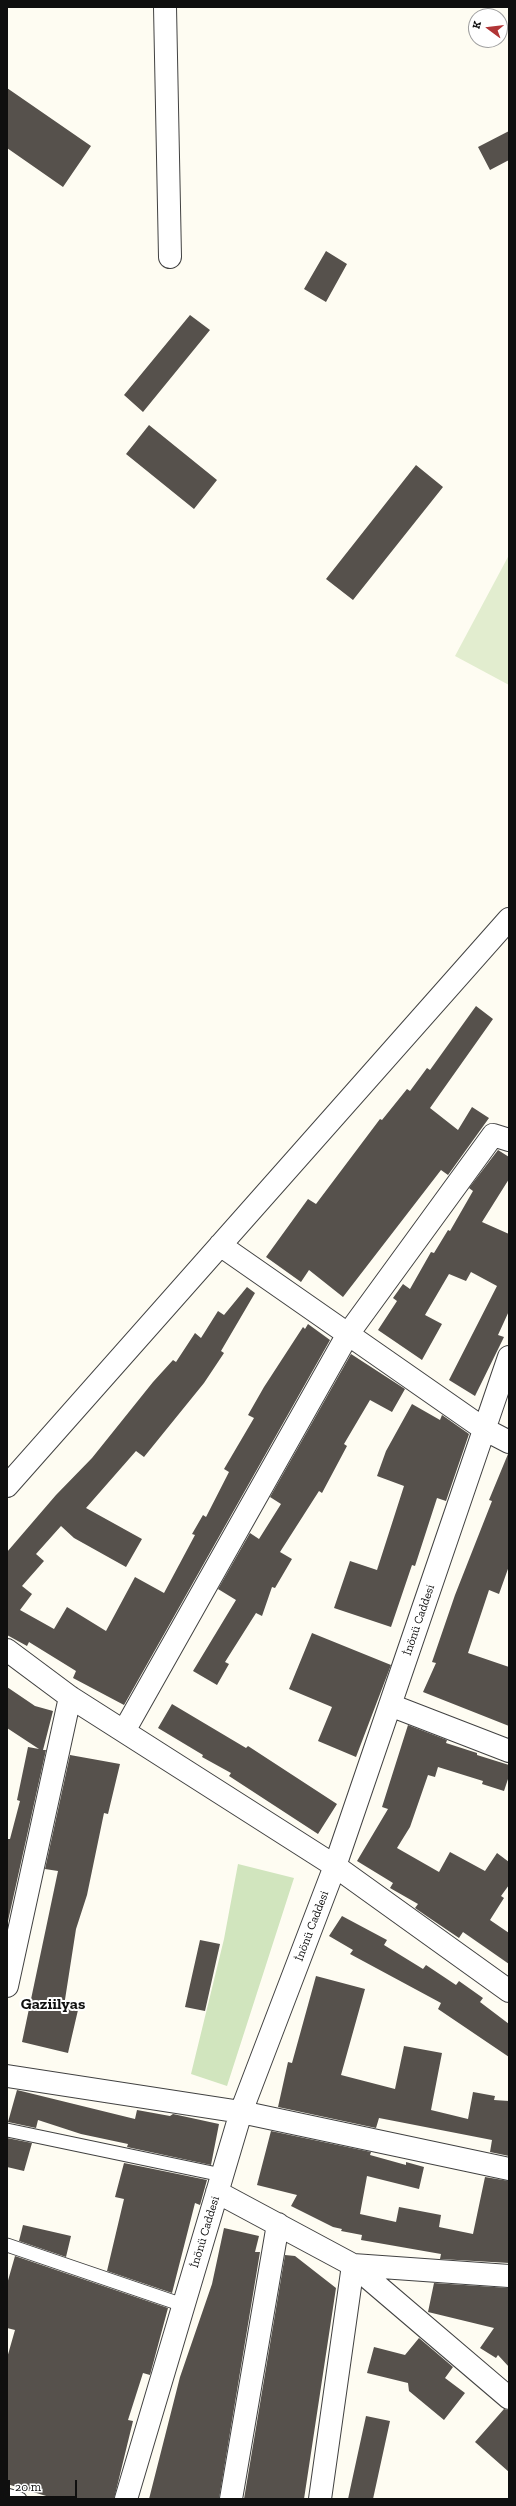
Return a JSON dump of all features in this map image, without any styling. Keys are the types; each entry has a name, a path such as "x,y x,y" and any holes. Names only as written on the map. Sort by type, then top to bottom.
{"street":[{"path":"164,7 170,257"},
{"path":"7,1486 509,919"},
{"path":"124,1731 348,1334 492,1135 509,1140"},
{"path":"220,1245 484,1429 509,1442"},
{"name":"İnönü Caddesi","path":"126,2499 241,2112 335,1866 509,1357"},
{"path":"7,1650 70,1696 335,1866 509,1991"},
{"path":"7,1986 70,1696"},
{"path":"390,1705 509,1751"},
{"path":"7,2076 241,2112 509,2169"},
{"path":"220,2183 278,2224 353,2265 509,2398"},
{"path":"231,2499 278,2224"},
{"path":"353,2265 509,2276"},
{"path":"320,2499 353,2265"}],"lane":[{"path":"7,2130 220,2183"},
{"path":"7,2245 183,2305"},
{"path":"7,2495 20,2499"}],"green space":[{"path":"509,555 509,685 455,656"},
{"path":"238,1864 294,1878 227,2086 191,2074 224,1939"}],"building":[{"path":"7,88 91,146 63,187 7,148"},
{"path":"509,131 509,160 490,170 478,147"},
{"path":"326,251 347,264 326,302 304,289"},
{"path":"190,315 210,330 143,412 124,395"},
{"path":"149,425 217,480 194,509 126,454"},
{"path":"416,465 443,487 353,600 326,579"},
{"path":"476,1006 493,1019 430,1108 458,1130 472,1107 489,1118 448,1175 441,1170 343,1297 309,1270 301,1282 266,1257 308,1199 316,1204 380,1119 382,1120 407,1089 410,1091 427,1068 430,1070"},
{"path":"498,1150 509,1157 509,1179 482,1222 509,1234 509,1311 498,1335 504,1337 475,1396 449,1380 497,1286 471,1272 466,1281 449,1274 425,1315 442,1324 422,1360 378,1330 397,1301 393,1298 403,1284 410,1289 431,1252 434,1253 448,1230 450,1231 473,1191 469,1188"},
{"path":"247,1287 255,1293 221,1351 224,1353 204,1383 144,1457 136,1451 86,1508 142,1539 126,1567 74,1538 61,1526 36,1554 44,1561 22,1586 32,1594 20,1610 54,1629 67,1607 106,1631 135,1577 164,1593 195,1535 192,1534 203,1515 206,1517 229,1472 224,1469 254,1418 248,1415 264,1387 303,1327 305,1329 308,1324 330,1340 124,1705 73,1678 76,1671 29,1642 27,1646 7,1635 7,1552 56,1495 92,1458 153,1382 173,1360 176,1362 195,1333 201,1338 218,1311 224,1315"},
{"path":"351,1354 405,1389 392,1412 370,1400 344,1444 347,1446 322,1493 319,1491 280,1552 292,1559 275,1588 272,1587 262,1616 256,1613 225,1662 229,1664 217,1685 193,1671 236,1600 218,1589 250,1533 259,1539 281,1504 270,1497"},
{"path":"412,1404 440,1420 442,1415 469,1434 446,1501 437,1498 415,1566 412,1565 391,1627 334,1608 350,1561 377,1570 404,1486 377,1476 386,1451"},
{"path":"508,1454 509,1566 499,1594 489,1590 468,1653 509,1667 509,1726 423,1692 436,1663 432,1662 455,1595 492,1501 489,1500"},
{"path":"312,1633 391,1665 356,1757 318,1741 332,1707 289,1689"},
{"path":"7,1687 35,1706 53,1711 43,1750 46,1750 8,1921 7,1839 10,1839 20,1801 17,1800 28,1747 39,1749 7,1728"},
{"path":"172,1704 246,1748 248,1746 337,1804 318,1834 229,1776 231,1773 202,1757 203,1755 158,1728"},
{"path":"408,1725 447,1740 446,1743 509,1765 509,1776 504,1791 482,1784 483,1781 438,1767 435,1777 428,1775 410,1827 397,1848 439,1872 450,1852 485,1871 497,1853 509,1862 509,1885 501,1896 504,1898 490,1920 509,1933 509,1964 463,1932 459,1938 428,1917 415,1908 418,1904 390,1888 393,1883 357,1861 388,1809 382,1807"},
{"path":"70,1755 120,1764 108,1814 104,1813 87,1895 76,1929 64,2006 78,2010 68,2053 22,2042 58,1871 45,1869"},
{"path":"342,1916 387,1940 384,1945 423,1969 426,1965 456,1985 459,1981 483,1998 480,2002 509,2024 509,2057 438,2009 441,2003 350,1954 353,1950 329,1936"},
{"path":"200,1940 220,1944 205,2011 185,2007"},
{"path":"316,1976 365,1989 341,2075 395,2089 404,2046 442,2053 431,2110 468,2119 473,2092 495,2096 494,2100 509,2101 509,2156 490,2152 492,2140 379,2118 376,2128 278,2107 288,2062 292,2063"},
{"path":"17,2090 135,2119 137,2110 170,2116 173,2114 219,2124 211,2165 127,2147 128,2144 81,2134 38,2120 36,2128 8,2122"},
{"path":"271,2131 371,2152 370,2155 406,2165 406,2162 424,2167 419,2189 367,2176 360,2214 396,2222 399,2207 441,2215 439,2227 473,2234 485,2177 509,2181 509,2263 440,2259 441,2254 361,2240 362,2235 341,2231 342,2229 333,2227 291,2206 297,2195 257,2185"},
{"path":"7,2138 32,2143 24,2171 7,2167"},
{"path":"124,2163 207,2180 200,2205 195,2203 172,2293 107,2271 124,2199 115,2197"},
{"path":"23,2225 71,2236 66,2257 19,2241"},
{"path":"224,2228 259,2236 255,2252 260,2252 219,2499 149,2499 180,2377 212,2284"},
{"path":"285,2255 295,2256 336,2288 304,2499 244,2499"},
{"path":"15,2256 168,2308 150,2375 143,2373 128,2420 133,2421 114,2499 56,2499 7,2484 7,2358 15,2330 7,2328 7,2284"},
{"path":"434,2283 509,2288 509,2367 498,2355 496,2358 480,2348 494,2328 428,2312"},
{"path":"419,2338 453,2367 445,2378 465,2393 444,2420 409,2391 408,2383 367,2373 374,2347 405,2355"},
{"path":"504,2409 509,2410 509,2472 475,2442"},
{"path":"366,2416 390,2421 373,2499 348,2499"}],"district":[{"name":"Gaziilyas","path":"53,2004"}]}
